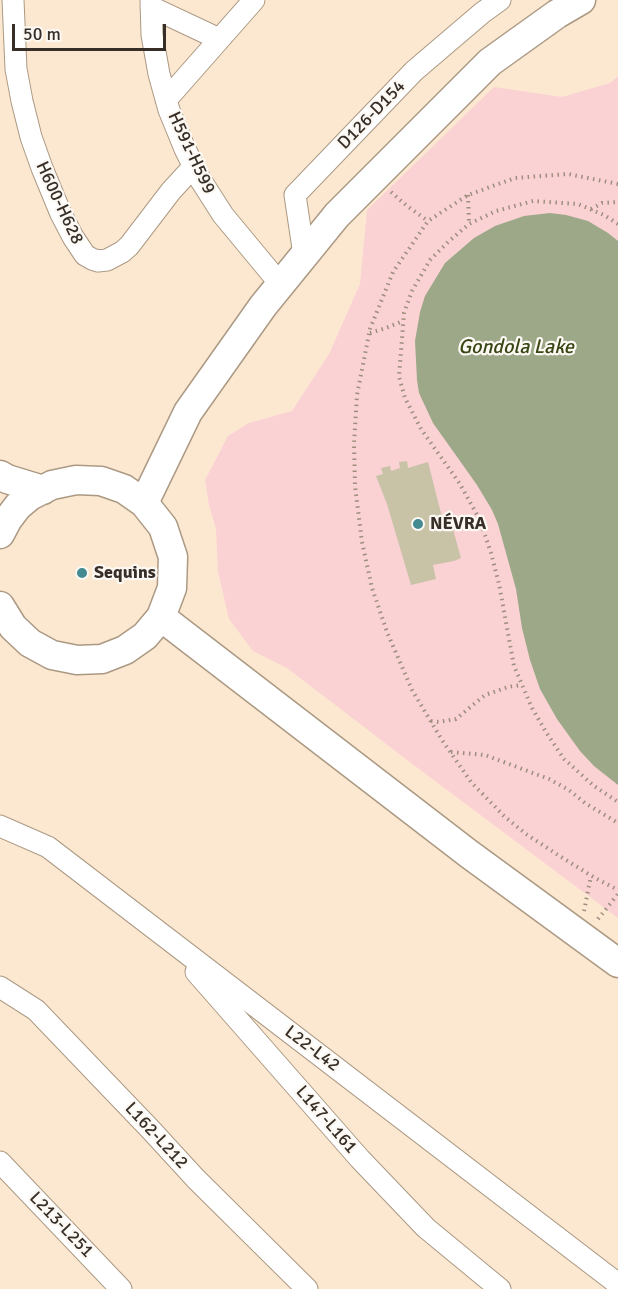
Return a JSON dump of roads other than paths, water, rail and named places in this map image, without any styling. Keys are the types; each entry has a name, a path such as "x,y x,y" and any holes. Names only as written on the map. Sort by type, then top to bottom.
{"street":[{"name":"H600-H628","path":"13,0 16,69 31,137 61,214 85,255 92,260 99,261 108,260 122,252 194,166"},
{"path":"166,100 254,0"},
{"name":"D126-D154","path":"304,255 296,195 414,71 500,0"},
{"path":"144,503 188,412 263,306 337,215 490,62 580,0"},
{"name":"H591-H599","path":"151,4 152,35 159,74 173,120 194,166 223,215 280,285"},
{"path":"151,4 219,39"},
{"path":"0,475 43,490"},
{"path":"0,533 8,519 30,496 52,485 76,480 101,481 124,489 144,503 163,527 173,557 172,588 161,617 145,636 125,650 102,658 77,660 52,655 30,643 12,627 0,606"},
{"path":"161,617 469,854 618,963"},
{"name":"L22-L42","path":"0,825 48,847 618,1284"},
{"name":"L147-L161","path":"165,937 360,1159 417,1219 500,1289"},
{"name":"L162-L212","path":"0,987 36,1010 196,1179 308,1289"},
{"name":"L213-L251","path":"0,1162 122,1289"}],"water":[{"name":"Gondola Lake","path":"550,213 588,221 618,241 618,785 594,766 580,751 557,719 540,689 530,660 516,589 498,524 477,485 433,423 419,393 417,380 415,341 420,312 425,296 445,263 474,238 495,226 524,216"}],"place":[{"name":"NÉVRA","path":"418,524"},
{"name":"Sequins","path":"82,573"}]}
